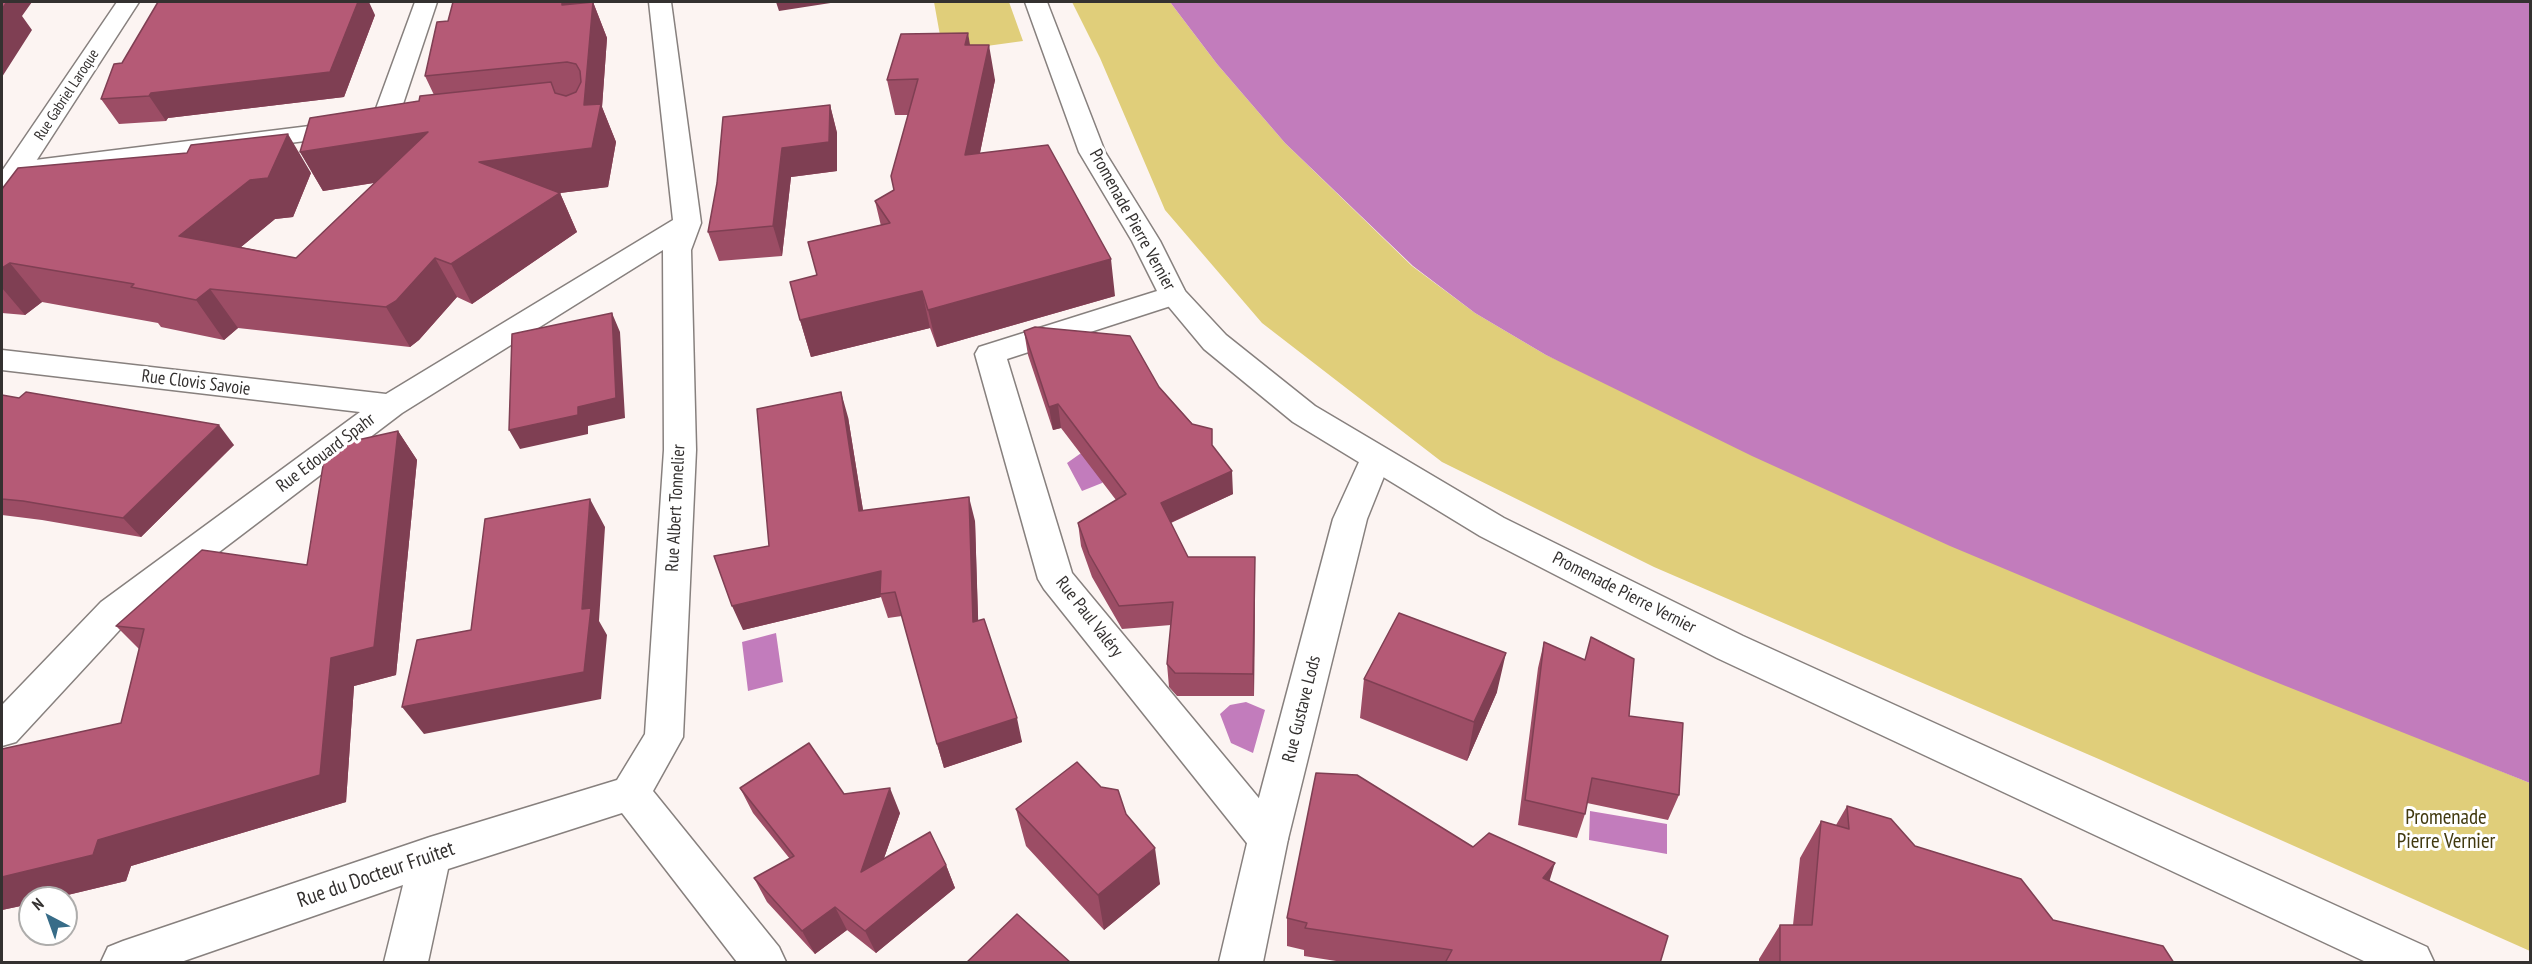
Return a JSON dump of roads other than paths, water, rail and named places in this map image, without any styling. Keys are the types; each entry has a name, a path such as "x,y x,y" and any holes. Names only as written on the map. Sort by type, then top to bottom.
{"street":[{"name":"Rue Gabriel Laroque","path":"10,177 128,2"},
{"path":"10,177 393,125 426,2"},
{"name":"Rue Albert Tonnelier","path":"630,793 664,737 680,450 677,250 687,223 660,2"},
{"name":"Promenade Pierre Vernier","path":"1036,2 1092,152 1146,242 1173,295 1215,342 1304,414 1375,459 1492,527 1730,647 2412,963"},
{"name":"Rue Edouard Spahr","path":"2,730 114,612 391,405 687,223"},
{"name":"Rue Paul Valéry","path":"1173,295 990,354 1056,579 1268,839"},
{"name":"Rue Clovis Savoie","path":"2,360 391,405"},
{"name":"Rue Gustave Lods","path":"1241,963 1268,839 1350,519 1375,459"},
{"path":"630,793 764,963"},
{"name":"Rue du Docteur Fruitet","path":"123,963 430,856 630,793"},
{"path":"406,963 430,856"}]}
